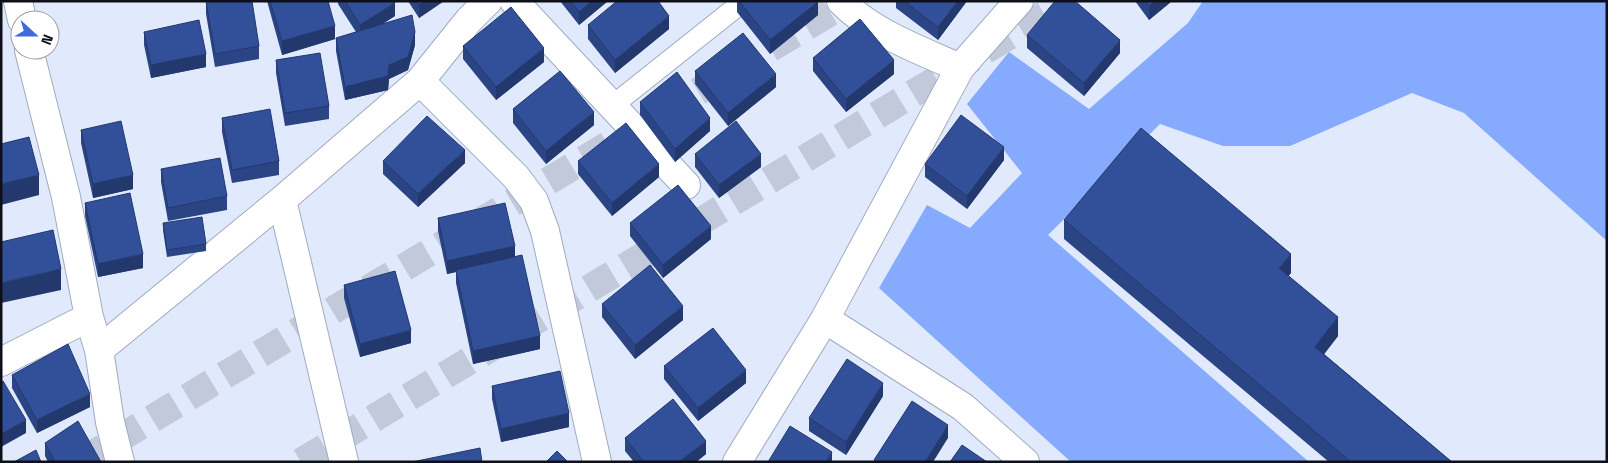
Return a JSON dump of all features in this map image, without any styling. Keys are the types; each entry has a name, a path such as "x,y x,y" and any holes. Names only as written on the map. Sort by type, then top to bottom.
{"street":[{"path":"99,350 282,200 420,81 469,20 488,1"},
{"path":"514,1 686,185"},
{"path":"841,1 852,12 880,30 960,68"},
{"path":"737,462 825,319 960,68 1019,1"},
{"path":"32,60 66,197 89,317 99,350 110,422 120,462"},
{"path":"420,81 516,177 534,201 545,231 597,462"},
{"path":"282,200 344,462"},
{"path":"1,362 89,317"},
{"path":"825,319 963,407 1025,462"}],"lane":[{"path":"612,106 744,1"}],"shaded area":[{"path":"1203,1 1607,1 1607,241 1464,113 1412,93 1290,146 1223,146 1160,124 1048,235 1309,462 1071,462 879,288 927,205 970,228 1022,173 967,104 1009,52 1089,109 1188,23"}],"building":[{"path":"206,1 252,1 259,46 215,54"},
{"path":"270,1 328,1 335,26 282,41"},
{"path":"345,1 394,1 395,3 360,25"},
{"path":"571,1 592,1 579,12"},
{"path":"617,1 658,1 669,16 615,60 588,25"},
{"path":"739,1 818,1 818,2 770,40"},
{"path":"904,1 958,1 938,27"},
{"path":"1055,1 1075,1 1120,40 1084,83 1027,35"},
{"path":"1145,1 1156,1 1149,6"},
{"path":"511,7 544,48 496,87 463,46"},
{"path":"412,15 415,32 408,57 389,65 388,76 345,87 336,38"},
{"path":"860,19 894,60 846,99 813,58"},
{"path":"199,20 206,54 151,65 144,32"},
{"path":"743,33 776,74 728,113 695,71"},
{"path":"320,53 329,106 285,113 276,60"},
{"path":"560,71 594,112 546,151 513,109"},
{"path":"677,72 710,118 675,149 640,102"},
{"path":"270,109 279,161 232,170 222,118"},
{"path":"961,115 1004,147 967,196 925,164"},
{"path":"427,116 465,150 418,194 383,161"},
{"path":"121,121 133,175 93,184 81,130"},
{"path":"736,121 761,154 719,185 695,154"},
{"path":"626,123 659,164 612,203 578,161"},
{"path":"1141,128 1291,254 1279,268 1338,317 1315,347 1452,462 1351,462 1064,220"},
{"path":"29,137 39,175 1,184 1,144"},
{"path":"220,158 227,196 168,208 161,169"},
{"path":"678,185 711,226 663,265 630,223"},
{"path":"130,193 143,254 98,264 85,203"},
{"path":"505,203 515,246 447,261 438,218"},
{"path":"202,217 206,244 167,250 163,223"},
{"path":"53,230 61,269 1,283 1,242"},
{"path":"522,255 540,336 473,351 456,270"},
{"path":"650,265 683,306 635,345 602,304"},
{"path":"395,271 411,330 360,344 344,285"},
{"path":"713,328 746,370 698,408 664,366"},
{"path":"68,344 90,394 37,420 12,375"},
{"path":"847,359 883,383 846,442 809,418"},
{"path":"560,371 569,413 501,429 492,386"},
{"path":"3,381 26,420 1,434 1,382"},
{"path":"673,399 706,441 679,462 644,462 625,438"},
{"path":"912,401 948,425 925,462 877,462 874,460"},
{"path":"78,421 101,462 55,462 45,443"},
{"path":"790,426 832,452 826,462 768,462"},
{"path":"962,445 987,462 950,462"},
{"path":"480,448 482,462 412,462"},
{"path":"36,450 41,462 14,462"},
{"path":"557,451 568,462 546,462"}],"tunnel":[{"path":"662,113 849,1"},
{"path":"301,462 1067,1"},
{"path":"80,462 610,144"}]}
